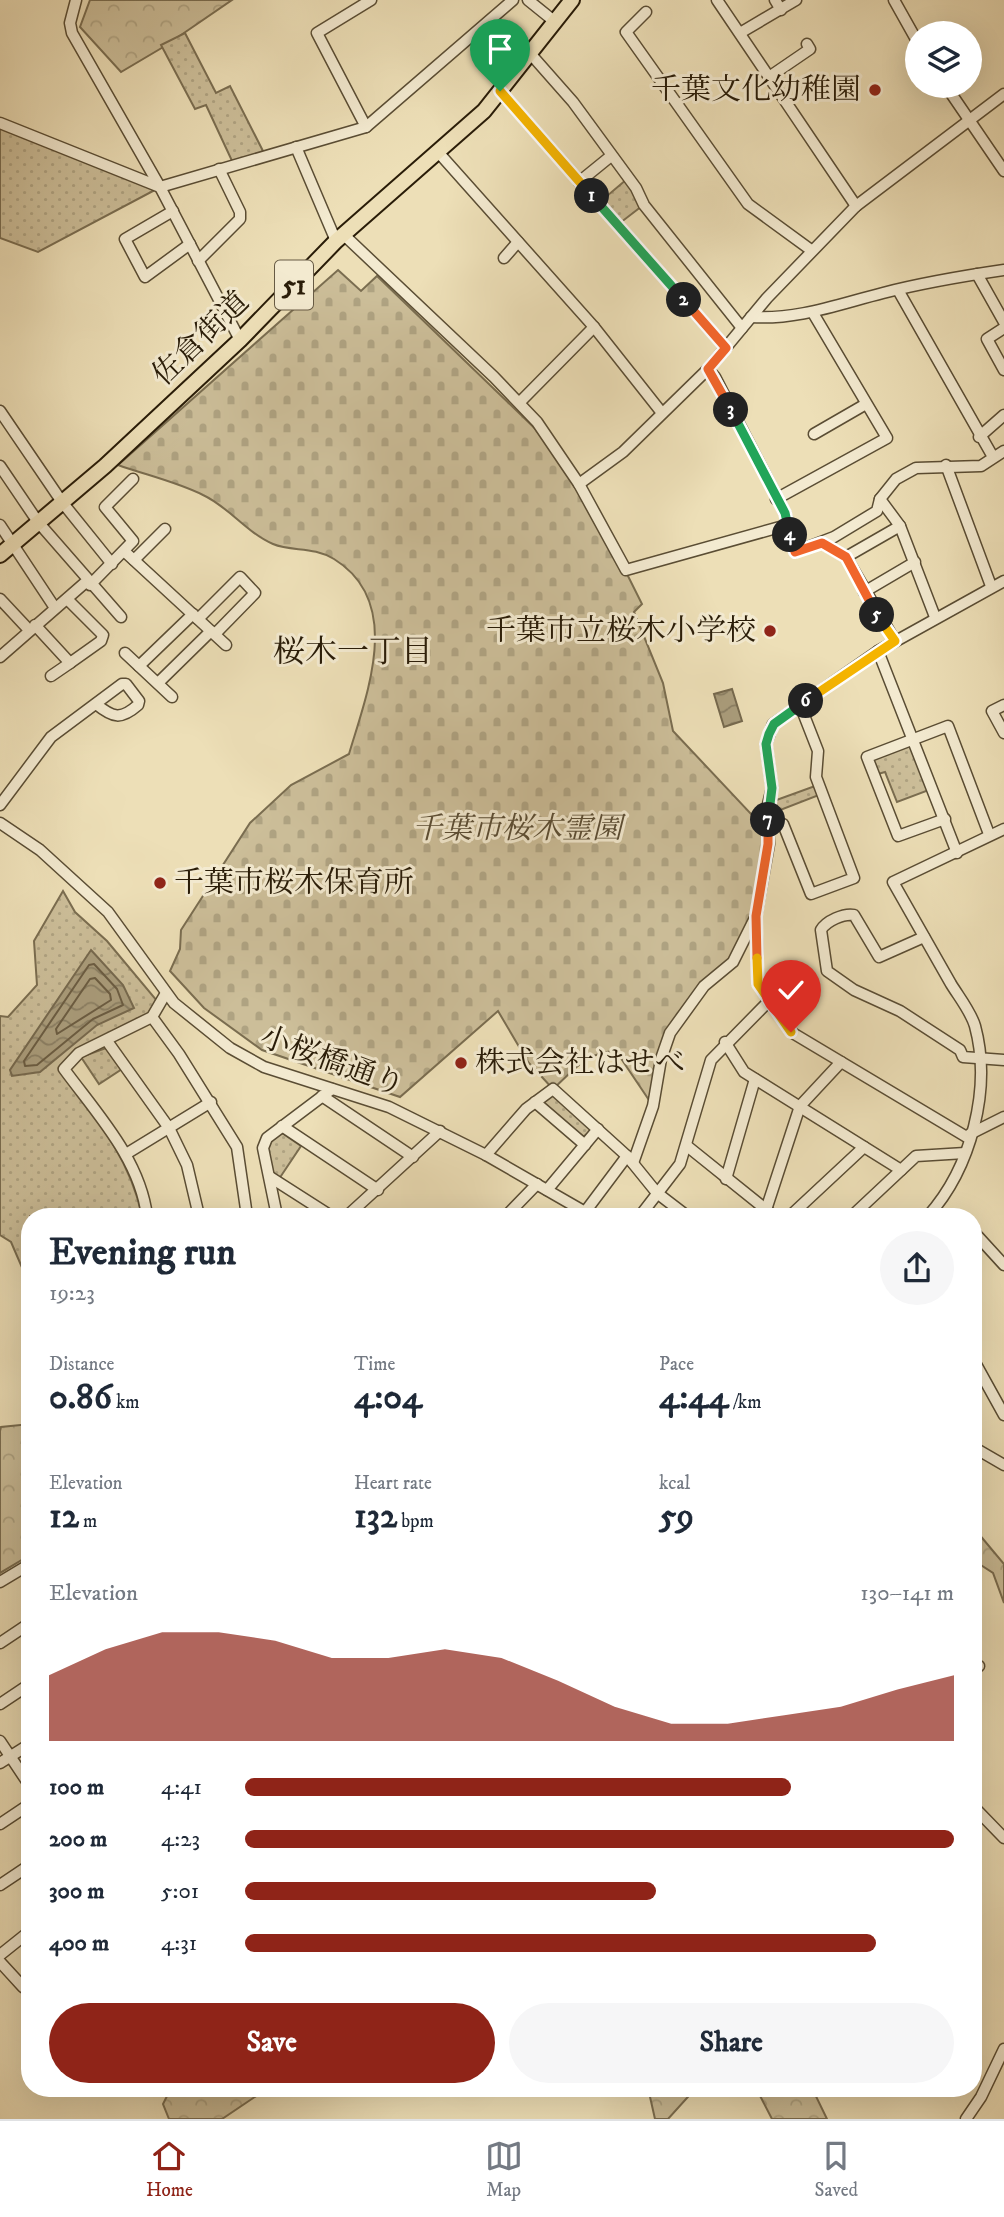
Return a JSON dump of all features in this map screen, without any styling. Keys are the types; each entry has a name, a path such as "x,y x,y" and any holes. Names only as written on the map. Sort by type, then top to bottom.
{"highway":[{"name":"佐倉街道","path":"0,555 105,467 240,340 340,238 484,111 528,51 572,0"}],"street":[{"path":"76,0 70,23 72,33 160,187 240,340"},
{"path":"366,127 317,33 371,0"},
{"path":"0,123 160,187 366,127 387,113 424,76 482,30 513,0"},
{"path":"528,0 554,21"},
{"path":"717,0 856,206"},
{"path":"775,0 781,10"},
{"path":"740,33 766,15 781,10 796,0"},
{"path":"894,0 906,21"},
{"path":"646,12 626,32 748,204 811,250"},
{"path":"769,77 810,49"},
{"path":"528,51 573,102 636,188 644,205 742,328"},
{"path":"500,91 726,348"},
{"path":"579,484 623,452 708,369 811,250 856,206 1004,94"},
{"path":"954,98 1004,171"},
{"path":"296,147 340,238 520,402 579,484 626,570 787,525"},
{"path":"438,152 594,327 662,413"},
{"path":"579,182 611,156"},
{"path":"198,261 240,219 240,212 219,169"},
{"path":"173,211 125,239 145,277 190,244"},
{"path":"504,258 518,242"},
{"path":"751,317 778,318 813,313 898,289 1004,270"},
{"path":"978,274 1004,322"},
{"path":"898,289 979,437 993,457"},
{"path":"776,499 887,438 813,313"},
{"path":"520,402 594,327"},
{"path":"1004,328 987,339 1004,370"},
{"path":"708,369 715,377 785,513 795,552 822,543 877,511 880,499 896,479 916,468 946,465 981,467 1004,451"},
{"path":"814,434 866,404"},
{"path":"0,411 62,502 112,564"},
{"path":"979,437 1004,415"},
{"path":"946,465 991,586"},
{"path":"0,466 38,522 121,617"},
{"path":"1,653 112,564 133,541 105,507 133,479"},
{"path":"880,499 900,526 935,617"},
{"path":"0,525 55,608"},
{"path":"846,557 900,526"},
{"path":"134,560 165,529"},
{"path":"822,543 846,557 895,641"},
{"path":"124,551 226,645"},
{"path":"864,592 915,562"},
{"path":"139,666 240,577 255,593 158,683"},
{"path":"970,1136 791,1032 758,984 756,916 768,844 772,788 766,744 774,724 878,651 1004,581"},
{"path":"0,599 70,663"},
{"path":"51,676 103,638 67,599"},
{"path":"878,651 957,853"},
{"path":"125,653 172,697"},
{"path":"0,805 51,737 96,704"},
{"path":"768,820 783,824 811,894 854,878 816,777 818,751 800,705"},
{"path":"1004,705 992,710 1004,733"},
{"path":"945,819 898,836 867,757 948,726 989,834"},
{"name":"小桜橋通り","path":"0,823 60,867 108,912 166,993 199,1025 230,1048 264,1067 389,1107 486,1155 578,1208"},
{"path":"934,1208 957,1177 982,1083 975,1024 893,882 1004,829"},
{"path":"924,937 879,957 854,915 848,914 825,923 821,930 827,971 854,990 900,1011 960,1050 963,1057 979,1056 1004,1060"},
{"path":"593,1208 630,1160 653,1106 661,1059 670,1033 704,986 733,962 756,916"},
{"path":"146,1208 126,1154 64,1069 79,1053 152,1017 166,993"},
{"path":"646,1208 680,1164 711,1060 725,1042 769,1001"},
{"path":"152,1017 211,1102 237,1147 246,1208"},
{"path":"107,1041 169,1128 187,1165 197,1208"},
{"path":"725,1042 744,1072 901,1170"},
{"path":"771,1208 800,1106 842,1062"},
{"path":"726,1178 755,1079"},
{"path":"276,1208 263,1148 267,1138 332,1089"},
{"path":"486,1155 535,1102 553,1089 630,1160 657,1193 677,1208"},
{"path":"322,1096 413,1157"},
{"path":"126,1154 211,1102"},
{"path":"535,1102 585,1144"},
{"path":"970,1136 1004,1117"},
{"path":"282,1126 378,1190"},
{"path":"547,1190 598,1129"},
{"path":"357,1208 440,1131"},
{"path":"687,1146 761,1208"},
{"path":"799,1208 864,1147"},
{"path":"861,1208 916,1156 965,1153"},
{"path":"270,1177 318,1208"},
{"path":"514,1208 537,1184"},
{"path":"982,1241 1004,1265"},
{"path":"982,1375 1004,1415"},
{"path":"982,1452 1004,1465"},
{"path":"0,1582 21,1569"},
{"path":"0,1643 21,1629"},
{"path":"0,1704 21,1691"},
{"path":"0,1741 21,1772"},
{"path":"0,1763 21,1749"},
{"path":"0,1824 21,1810"},
{"path":"982,1815 1004,1838"},
{"path":"0,1885 21,1871"},
{"path":"0,1955 21,1938"},
{"path":"0,1962 21,1986"},
{"path":"982,2095 1004,2049"},
{"path":"966,2119 981,2097"}],"green space":[{"path":"90,0 232,0 165,46 121,72 80,27"},
{"path":"185,33 216,93 230,86 264,153 233,163 206,105 195,109 161,45"},
{"path":"0,126 151,187 153,191 38,252 0,238"},
{"path":"627,179 642,206 620,223 601,201"},
{"name":"千葉市桜木霊園","path":"338,270 361,291 377,276 549,442 604,528 642,604 634,612 663,683 673,731 753,816 769,844 756,916 733,962 704,986 670,1033 653,1106 616,1051 588,1058 553,1089 528,1062 498,1011 400,1097 262,1050 204,1008 170,971 180,949 181,930 250,823 291,785 349,754 371,677 374,624 368,599 355,577 334,559 318,552 273,544 203,495 118,465"},
{"path":"912,744 929,790 897,802 885,772 878,774 872,759"},
{"path":"815,786 819,795 770,814 771,802"},
{"path":"63,891 75,912 107,941 158,1002 151,1014 59,1069 120,1156 140,1208 21,1208 21,1265 11,1242 0,1235 0,1016 8,1017 37,985 34,941"},
{"path":"106,1048 122,1069 99,1084 81,1057"},
{"path":"555,1095 592,1130 583,1137 545,1106 543,1102"},
{"path":"282,1133 301,1146 279,1179 271,1174 266,1148 271,1140"},
{"path":"21,1425 21,1560 0,1573 0,1431 1,1427"},
{"path":"982,1538 1004,1564 1004,1603 993,1573 982,1566"},
{"path":"166,2097 255,2097 222,2119 169,2119 163,2104"},
{"path":"650,2097 688,2097 668,2119 655,2119"},
{"path":"761,2097 816,2097 827,2119 772,2119"}],"water":[{"path":"732,689 742,721 724,727 714,694"},
{"path":"91,950 123,985 134,1008 97,1025 40,1072 12,1076 10,1070"}],"place":[{"name":"千葉文化幼稚園","path":"875,90"},
{"name":"千葉市立桜木小学校","path":"770,631"},
{"name":"千葉市桜木保育所","path":"160,883"},
{"name":"株式会社はせべ","path":"461,1063"}],"district":[{"name":"桜木一丁目","path":"353,653"}],"route":[{"path":"500,91 726,348 708,369 715,377 785,513 795,552 822,543 846,557 895,641 774,724 766,744 772,788 767,808 768,844 756,916 758,984 791,1032"}]}
